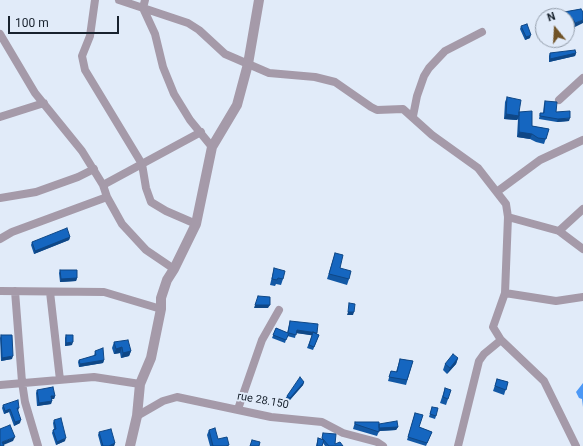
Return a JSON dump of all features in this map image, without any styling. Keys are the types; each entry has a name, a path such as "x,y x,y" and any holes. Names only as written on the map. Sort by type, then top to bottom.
{"street":[{"path":"95,0 90,36 82,56 84,70 142,164 146,188 151,202 166,211 196,224"},
{"path":"119,0 144,4 188,23 199,30 225,54 269,73 315,76 335,82 377,110 397,108 403,109 413,116 432,135 478,168 498,191 506,204 508,217 505,293 493,327 501,340 544,381 576,446"},
{"path":"130,446 137,416 140,384 151,358 161,309 161,298 167,280 196,224 212,147 237,105 248,64 259,0"},
{"path":"144,4 156,34 163,67 174,94 190,120 212,147"},
{"path":"413,116 416,96 429,68 445,51 482,32"},
{"path":"0,34 35,93 66,129 94,169 122,224 141,245 174,269"},
{"path":"559,100 583,78"},
{"path":"0,117 44,103"},
{"path":"103,185 201,132"},
{"path":"498,191 540,160 583,140"},
{"path":"0,198 36,192 78,177 94,169"},
{"path":"0,239 12,232 107,197"},
{"path":"559,231 583,209"},
{"path":"508,217 559,231 583,249"},
{"path":"0,291 104,292 161,309"},
{"path":"15,291 22,382 25,402 38,446"},
{"path":"50,292 60,380"},
{"path":"505,293 556,301 583,297"},
{"path":"238,409 262,340 279,310"},
{"path":"458,446 479,361 484,354 501,340"},
{"path":"0,385 94,377 140,384"},
{"name":"rue 28.150","path":"137,416 163,401 177,397 272,417 322,422 347,434 377,442 383,446"}],"water":[{"path":"583,383 583,407 582,399 579,398 576,392"}],"building":[{"path":"581,9 583,12 583,20 575,23 575,10"},
{"path":"527,24 531,35 526,37 521,26"},
{"path":"575,50 576,53 550,59 550,53"},
{"path":"507,97 521,100 519,112 532,111 532,126 549,129 546,139 538,138 532,134 519,132 519,116 506,114"},
{"path":"545,101 557,102 556,112 570,111 570,118 558,119 540,116 540,113 544,113"},
{"path":"67,228 70,237 35,251 32,242"},
{"path":"335,253 343,255 340,268 351,271 349,279 329,274"},
{"path":"274,268 285,271 283,279 272,279"},
{"path":"60,270 77,270 77,278 61,279"},
{"path":"258,296 270,297 270,305 255,305"},
{"path":"349,303 355,304 354,312 348,312"},
{"path":"290,321 318,324 317,333 297,330 296,335 289,333 286,340 273,335 276,328 288,333"},
{"path":"313,332 319,335 314,347 309,345"},
{"path":"1,335 12,335 13,356 2,358"},
{"path":"66,335 73,335 73,342 66,343"},
{"path":"128,340 131,351 123,353 122,347 116,349 114,342"},
{"path":"103,348 104,360 80,364 79,360 96,355 95,351"},
{"path":"453,354 458,358 450,368 445,364"},
{"path":"400,359 413,361 407,380 389,377 391,371 397,372"},
{"path":"300,377 304,382 290,398 287,396"},
{"path":"497,379 508,382 506,390 495,386"},
{"path":"53,387 55,396 51,396 52,401 39,403 37,390"},
{"path":"445,388 451,390 448,399 443,397"},
{"path":"18,400 19,408 17,408 21,420 15,422 10,409 5,411 3,405"},
{"path":"432,407 438,408 436,416 430,414"},
{"path":"415,413 423,415 419,427 432,432 427,443 408,437"},
{"path":"61,418 66,438 57,442 53,430 56,429 54,420"},
{"path":"397,421 398,427 379,428 379,424"},
{"path":"355,422 379,422 379,432 355,424"},
{"path":"10,425 15,437 2,442 4,446 0,446 0,429"},
{"path":"215,428 218,439 227,437 229,445 213,446 209,430"},
{"path":"111,429 115,443 109,446 103,446 99,432"},
{"path":"323,433 336,434 335,444 340,442 343,446 329,446 322,438"},
{"path":"318,438 324,440 322,446 317,446"},
{"path":"252,440 260,442 259,446 250,446"}]}
